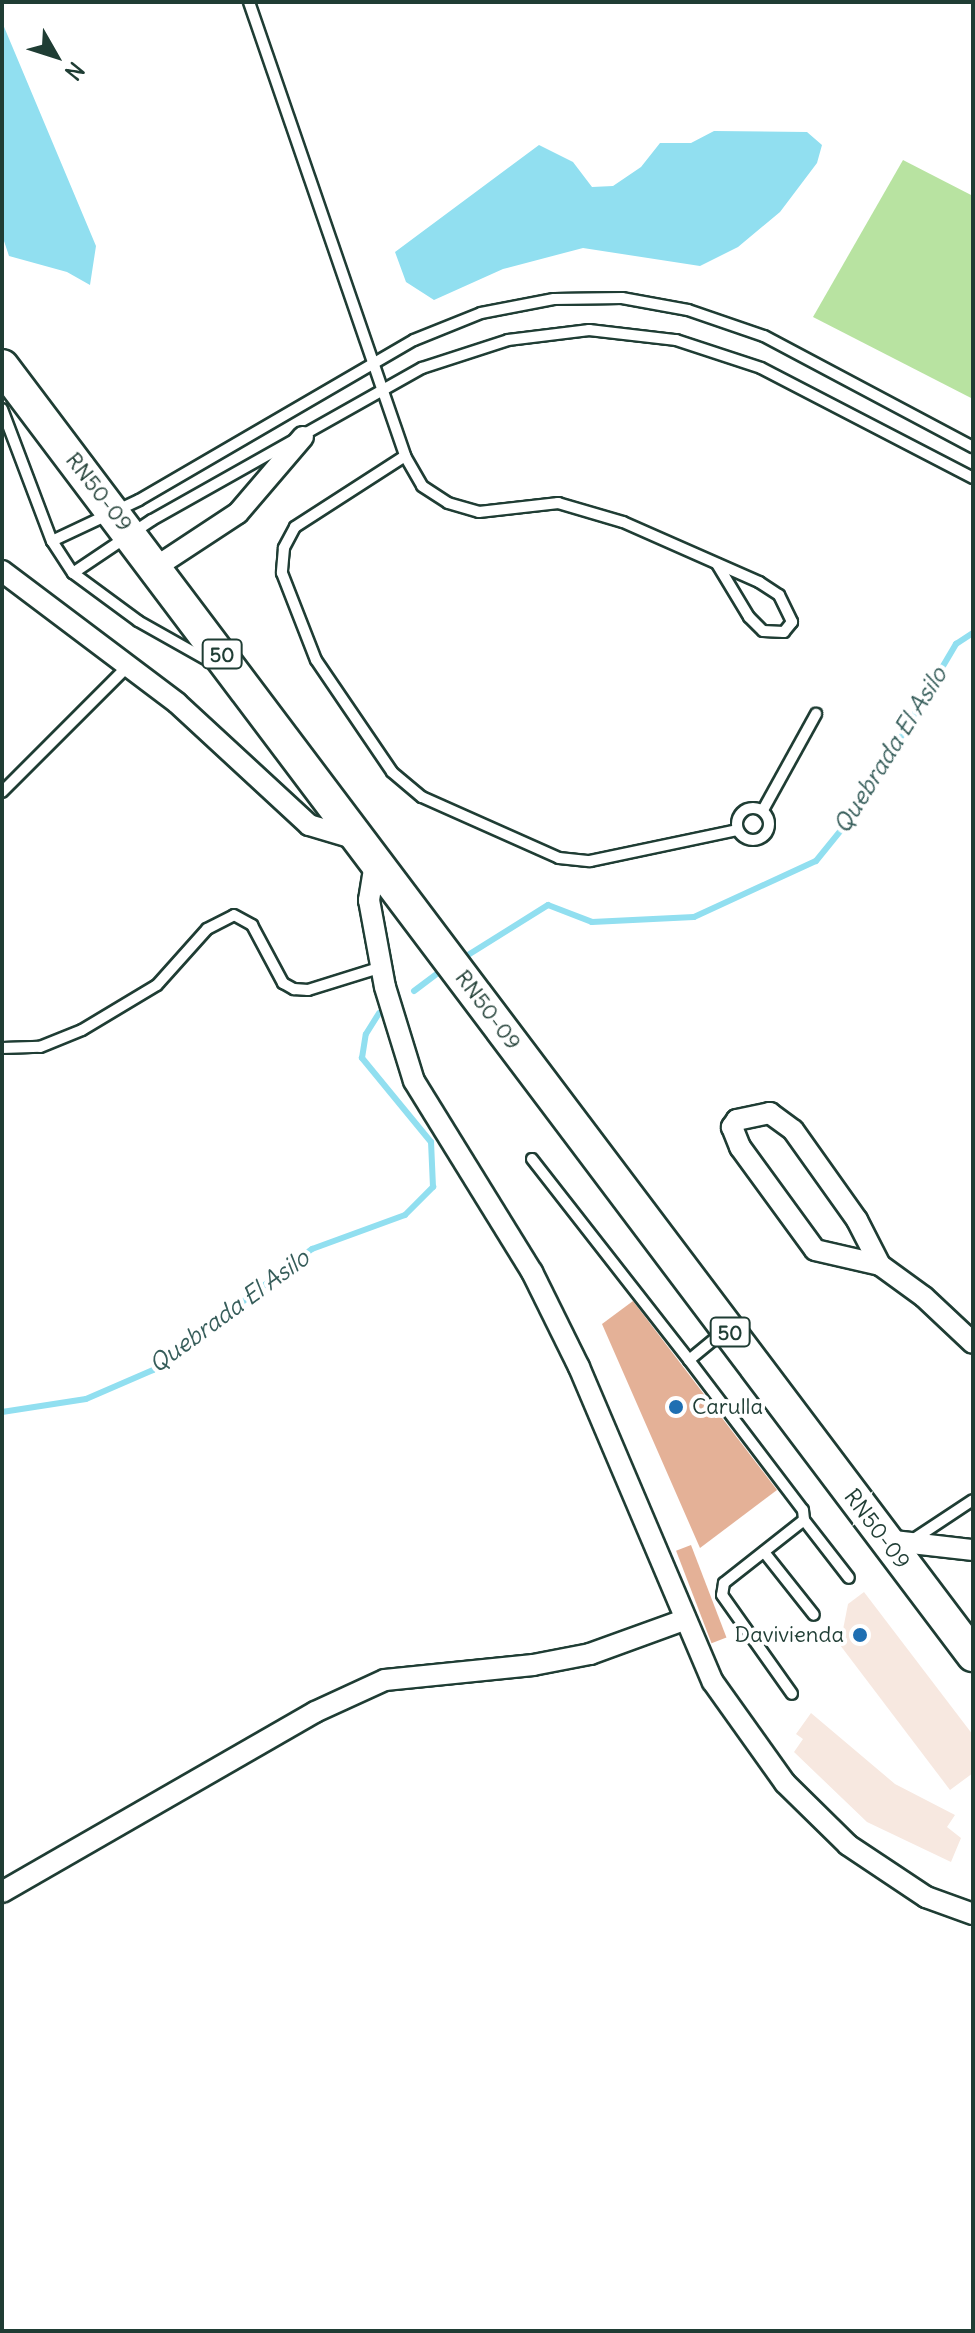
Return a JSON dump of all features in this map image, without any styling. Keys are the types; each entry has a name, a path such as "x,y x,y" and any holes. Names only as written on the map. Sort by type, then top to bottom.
{"main road":[{"name":"RN50-09","path":"2,366 370,849 728,1329 896,1542 973,1655"}],"street":[{"path":"156,567 238,513 303,437"},
{"path":"2,571 130,665 309,825 370,849 369,900 382,967 414,1081 532,1272 579,1367 684,1620 713,1682 785,1783 848,1845 926,1897 973,1914"},
{"path":"880,1265 857,1220 793,1130 770,1113 737,1120 732,1127 740,1147 815,1250 880,1265 924,1297 973,1343"},
{"path":"896,1542 973,1550"},
{"path":"2,1892 315,1712 385,1680 561,1659 684,1620"}],"lane":[{"path":"249,2 375,361 405,456 422,486 448,503 479,512 558,503 623,522 717,564 779,595 792,622 784,632 763,631 749,617 717,564"},
{"path":"73,573 123,522 375,361 481,313 554,299 622,298 688,310 764,336 973,447"},
{"path":"52,541 123,522 303,437 422,368 508,340 589,330 676,340 761,368 973,478"},
{"path":"2,409 52,541 73,573 138,621 239,678"},
{"path":"405,456 295,527 284,548 282,573 316,660 392,772 422,797 559,858 590,861 737,830"},
{"path":"2,792 130,665"},
{"path":"763,810 816,714"},
{"path":"737,830 742,812 763,810"},
{"path":"737,830 746,839 765,836 769,818 763,810"},
{"path":"2,1048 40,1047 82,1030 157,985 207,929 234,915 252,925 283,983 294,989 308,990 382,967"},
{"path":"532,1159 803,1510 804,1520 849,1578"},
{"path":"689,1360 728,1329"},
{"path":"896,1542 973,1500"},
{"path":"792,1694 722,1595 724,1583 804,1520"},
{"path":"764,1552 814,1615"}],"shaded area":[{"path":"864,1592 973,1735 973,1773 950,1790 840,1645 848,1604"},
{"path":"811,1713 895,1784 955,1815 947,1827 961,1838 951,1862 867,1822 794,1752 803,1739 796,1734"}],"green space":[{"path":"903,160 973,196 973,399 813,317"}],"water":[{"path":"2,22 96,246 90,285 67,272 9,256 2,235"},
{"path":"714,131 807,132 822,145 817,163 780,212 738,247 700,266 583,248 503,269 434,300 406,282 395,252 539,145 573,162 592,187 613,186 641,167 660,143 691,143"}],"building":[{"name":"Carulla","path":"633,1301 777,1490 700,1548 602,1324"},
{"path":"691,1545 726,1637 712,1643 676,1551"}],"waterway":[{"name":"Quebrada El Asilo","path":"460,960 548,905 592,922 694,917 816,861 859,808 956,644 973,633"},
{"name":"Quebrada El Asilo","path":"414,991 443,969"},
{"name":"Quebrada El Asilo","path":"2,1412 86,1399 153,1370 312,1249 405,1215 433,1187 431,1142 362,1058 366,1034 379,1013"}],"place":[{"name":"Carulla","path":"676,1407"},
{"name":"Davivienda","path":"860,1635"}]}
